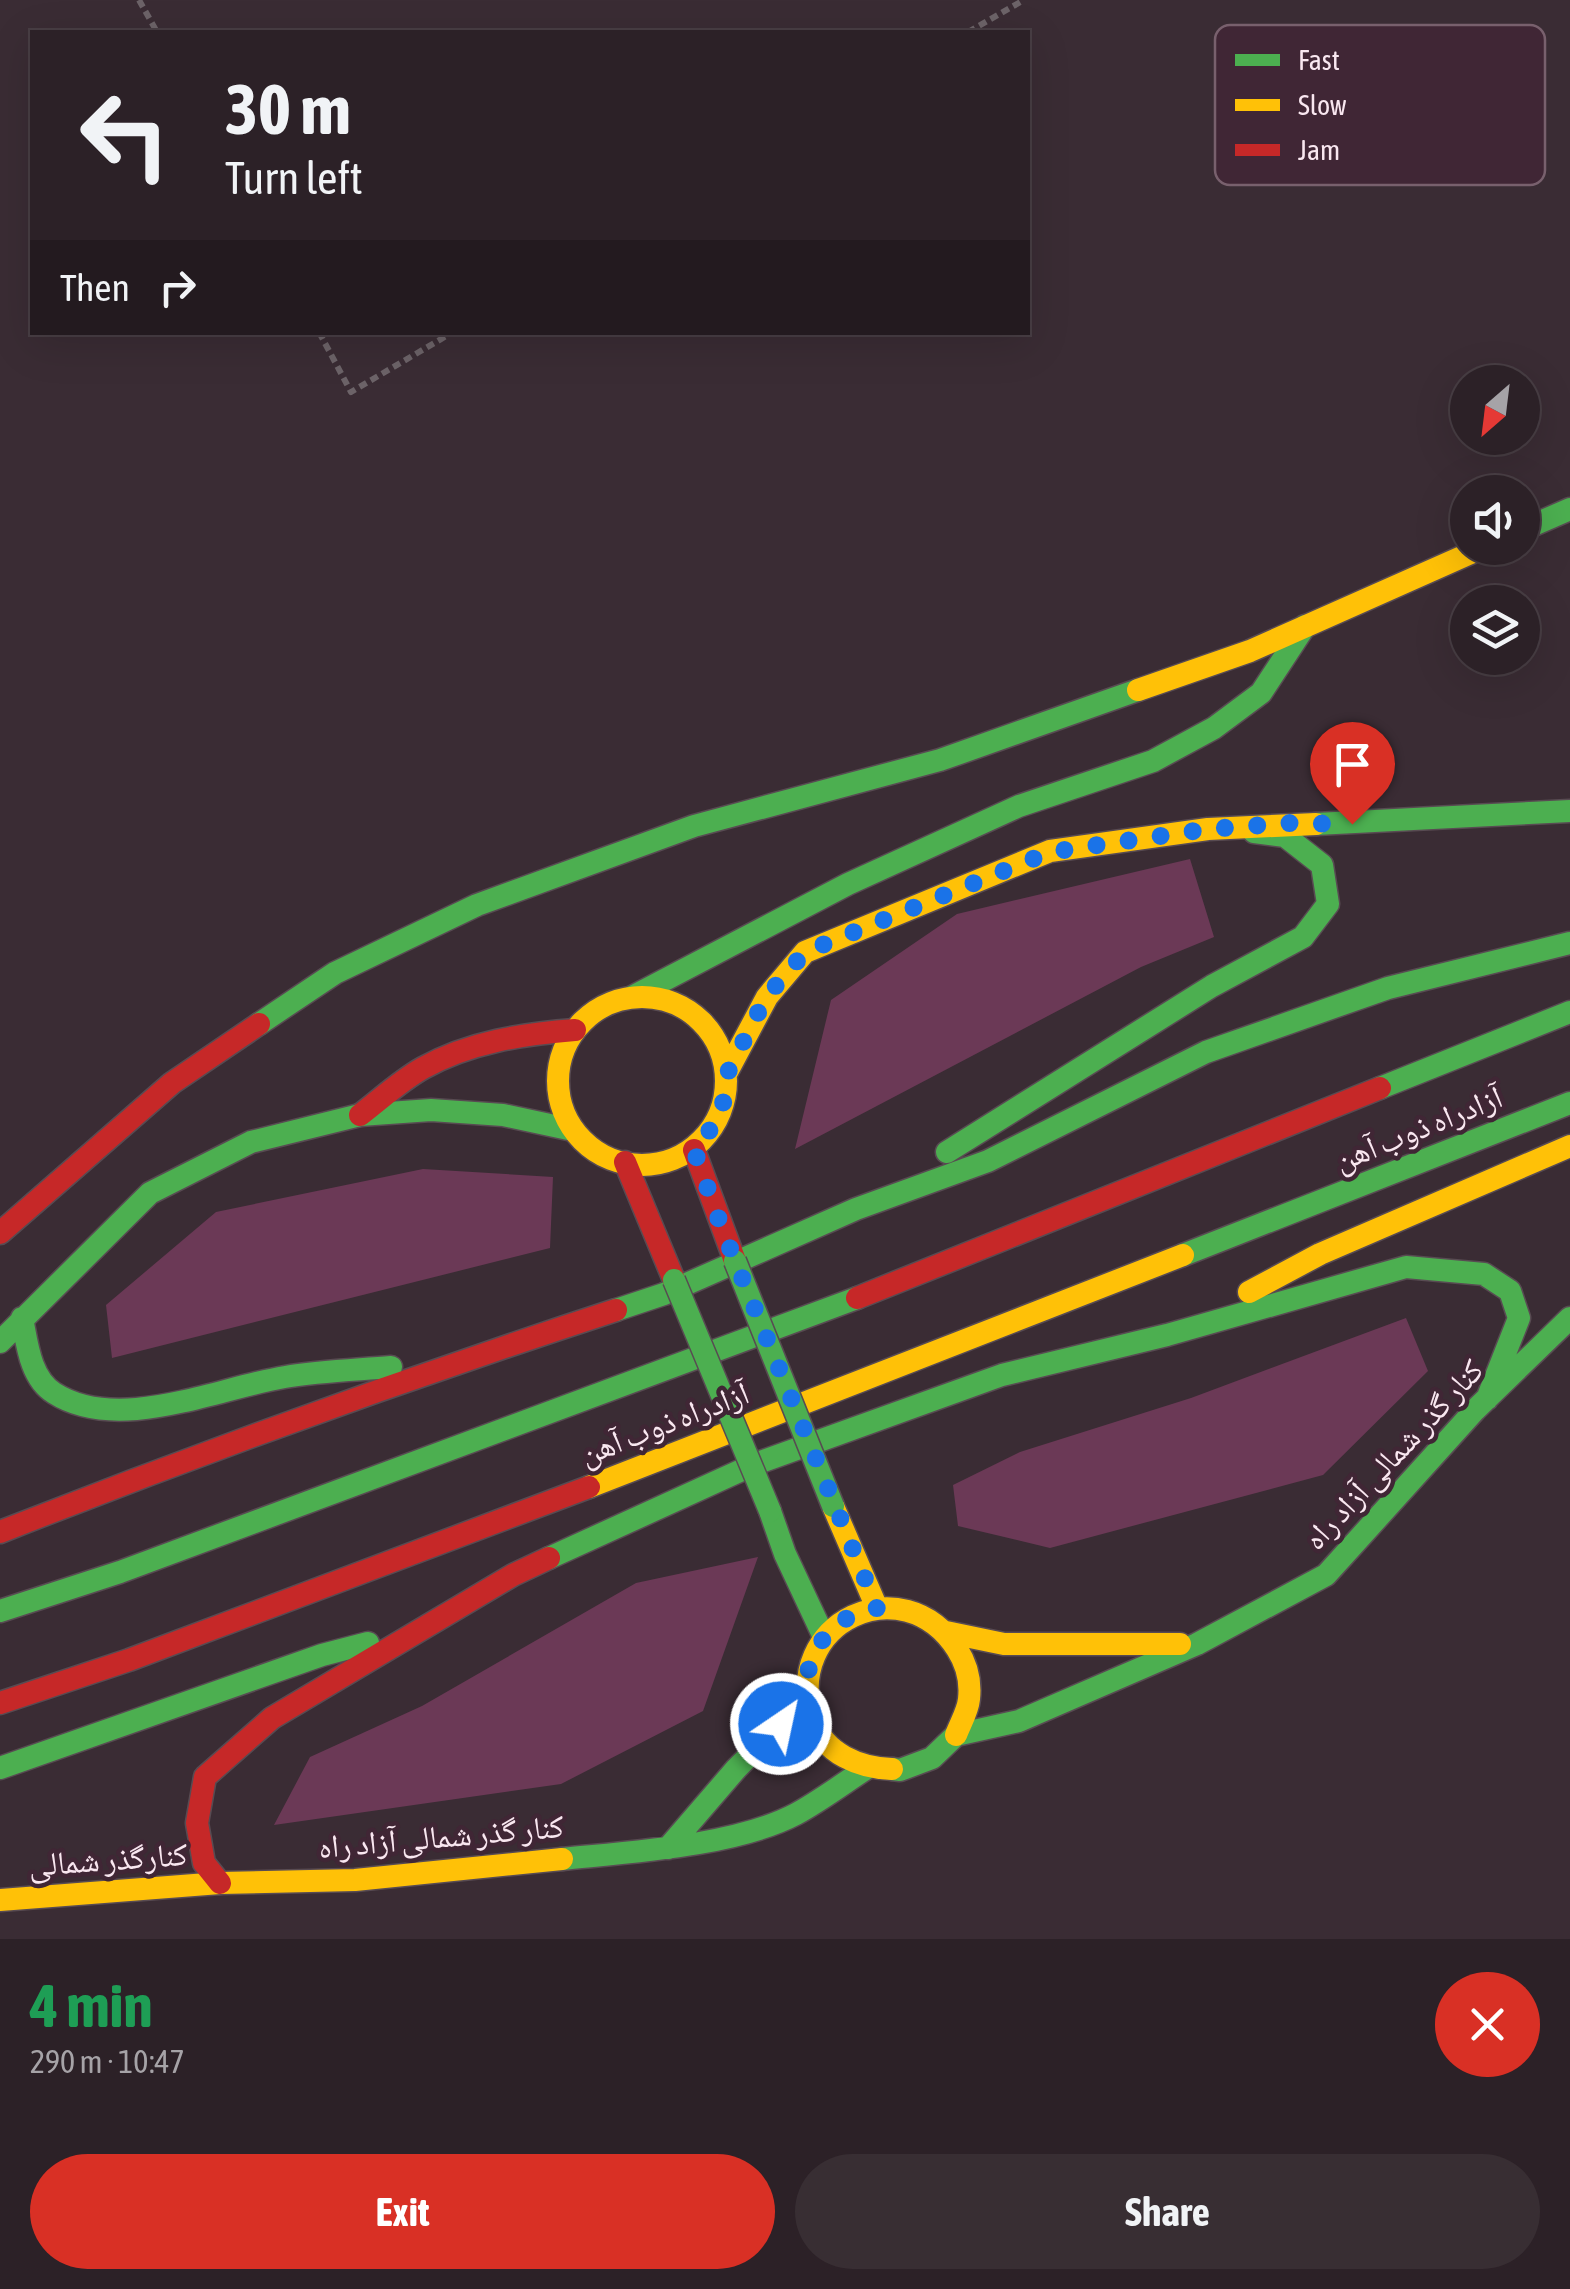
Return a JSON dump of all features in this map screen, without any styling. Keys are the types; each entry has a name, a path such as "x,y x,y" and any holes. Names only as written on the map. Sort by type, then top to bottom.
{"main road":[{"path":"1540,522 1570,509"},
{"path":"0,1233 172,1084 335,973 477,904 694,826 940,760 1250,651 1450,562"},
{"path":"573,1130 558,1092 564,1048 591,1013 632,997 848,884 1019,806 1153,761 1214,728 1261,693 1306,624"},
{"path":"0,1342 150,1193 251,1142 360,1115 431,1110 503,1115 573,1130 609,1160 653,1166 694,1150 721,1116 728,1072 766,997 805,952 1050,852 1208,829 1570,811"},
{"path":"856,1209 1212,986 1303,937 1328,904 1322,864 1284,836 1208,829"},
{"path":"0,1532 211,1449 664,1294 856,1209 988,1161 1206,1052 1388,988 1570,943"},
{"path":"632,997 676,1004 711,1031 728,1072"},
{"name":"آزادراه ذوب آهن","path":"0,1611 120,1572 782,1328 1570,1012"},
{"path":"360,1115 424,1068 479,1045 530,1032 575,1030"},
{"name":"آزادراه ذوب آهن","path":"0,1703 129,1660 610,1479 1570,1102"},
{"path":"1168,1335 1320,1254 1570,1146"},
{"path":"694,1150 735,1261 877,1608 847,1618 824,1637 809,1666 806,1698 816,1729 827,1742 838,1754 867,1768"},
{"path":"625,1162 770,1511 784,1554 824,1637"},
{"path":"220,1883 204,1863 197,1823 205,1777 272,1718 512,1574 755,1464 1002,1375 1168,1335 1406,1267 1484,1274 1510,1290 1518,1318 1487,1399"},
{"path":"22,1318 30,1361 51,1392 84,1408 121,1409 284,1377 462,1360"},
{"name":"کنار گذر شمالی آزاد راه","path":"220,1883 354,1880 668,1848 751,1830 794,1815 867,1768 900,1770 932,1758 956,1736 1019,1720 1197,1644 1326,1575 1487,1399 1570,1318"},
{"name":"کنار گذر شمالی آزاد راه","path":"877,1608 914,1612 946,1632 1004,1644 1197,1644"},
{"path":"0,1768 322,1656 423,1628"},
{"path":"946,1632 966,1664 970,1700 956,1736"},
{"path":"668,1848 736,1769 806,1698"},
{"name":"کنارگذر شمالی","path":"0,1900 220,1883"}],"path":[{"path":"140,0 155,30"},
{"path":"972,30 1024,0"},
{"path":"321,335 351,392 448,335"}],"shaded area":[{"path":"1190,859 1214,937 1141,967 795,1149 831,1000 957,914"},
{"path":"423,1169 553,1177 550,1248 112,1358 106,1305 216,1212"},
{"path":"1406,1318 1428,1371 1323,1475 1050,1548 958,1526 953,1485 1020,1452 1191,1398"},
{"path":"758,1557 703,1711 561,1784 274,1825 310,1757 422,1706 636,1583"}],"traffic: fast":[{"path":"1540,522 1570,509"},
{"path":"632,997 848,884 1019,806 1153,761 1214,728 1261,693 1305,626"},
{"path":"259,1024 335,973 477,905 694,826 940,760 1138,690"},
{"path":"1316,824 1570,811"},
{"path":"947,1152 1212,986 1303,937 1328,904 1322,865 1285,836 1254,832"},
{"path":"616,1310 664,1294 856,1209 988,1161 1206,1052 1388,988 1570,943"},
{"path":"1380,1088 1570,1012"},
{"path":"1183,1255 1570,1103"},
{"path":"0,1342 150,1193 251,1142 360,1115 431,1110 503,1115 573,1130"},
{"path":"735,1261 833,1506"},
{"path":"549,1558 755,1464 1002,1375 1167,1335 1406,1267 1484,1274 1510,1291 1519,1318 1487,1399"},
{"path":"674,1280 770,1511"},
{"path":"0,1611 120,1572 857,1298"},
{"path":"22,1318 31,1359 46,1386 80,1405 108,1409 168,1405 298,1375 391,1367"},
{"path":"892,1769 900,1770 932,1758 956,1735 1019,1721 1197,1644 1326,1575 1475,1410 1570,1318"},
{"path":"770,1511 785,1554 824,1637"},
{"path":"0,1768 322,1655 368,1643"},
{"path":"668,1848 736,1769 806,1698"},
{"path":"562,1859 682,1846 743,1834 796,1814 867,1768"}],"traffic: slow":[{"path":"1138,690 1250,651 1450,562"},
{"path":"727,1072 767,997 805,952 1050,851 1208,829 1316,824"},
{"path":"642,997 674,1004 701,1022 719,1049 726,1081 719,1113 701,1140 674,1158 642,1165 610,1158 583,1140 565,1113 558,1081 565,1049 583,1022 610,1004 642,997"},
{"path":"1249,1292 1320,1254 1570,1146"},
{"path":"589,1487 1183,1255"},
{"path":"833,1506 877,1608"},
{"path":"892,1769 868,1766 845,1757 825,1742 813,1720 808,1685 814,1656 830,1632 853,1616 879,1609 907,1611 934,1624 957,1649 967,1672 969,1692 956,1735"},
{"path":"946,1632 1004,1644 1180,1644"},
{"path":"0,1900 220,1883 355,1880 562,1859"}],"traffic: jam":[{"path":"0,1233 172,1083 259,1024"},
{"path":"360,1115 398,1084 441,1059 516,1037 575,1030"},
{"path":"857,1298 1380,1088"},
{"path":"694,1150 735,1261"},
{"path":"625,1162 674,1280"},
{"path":"0,1532 306,1416 616,1310"},
{"path":"0,1703 129,1660 589,1487"},
{"path":"220,1883 204,1863 197,1823 205,1777 272,1718 513,1575 549,1558"}],"route":[{"path":"781,1724 806,1698 809,1666 824,1637 847,1618 877,1608 711,1201 694,1150 721,1116 728,1072 766,997 805,952 1050,852 1208,829 1290,823 1352,824"}]}
